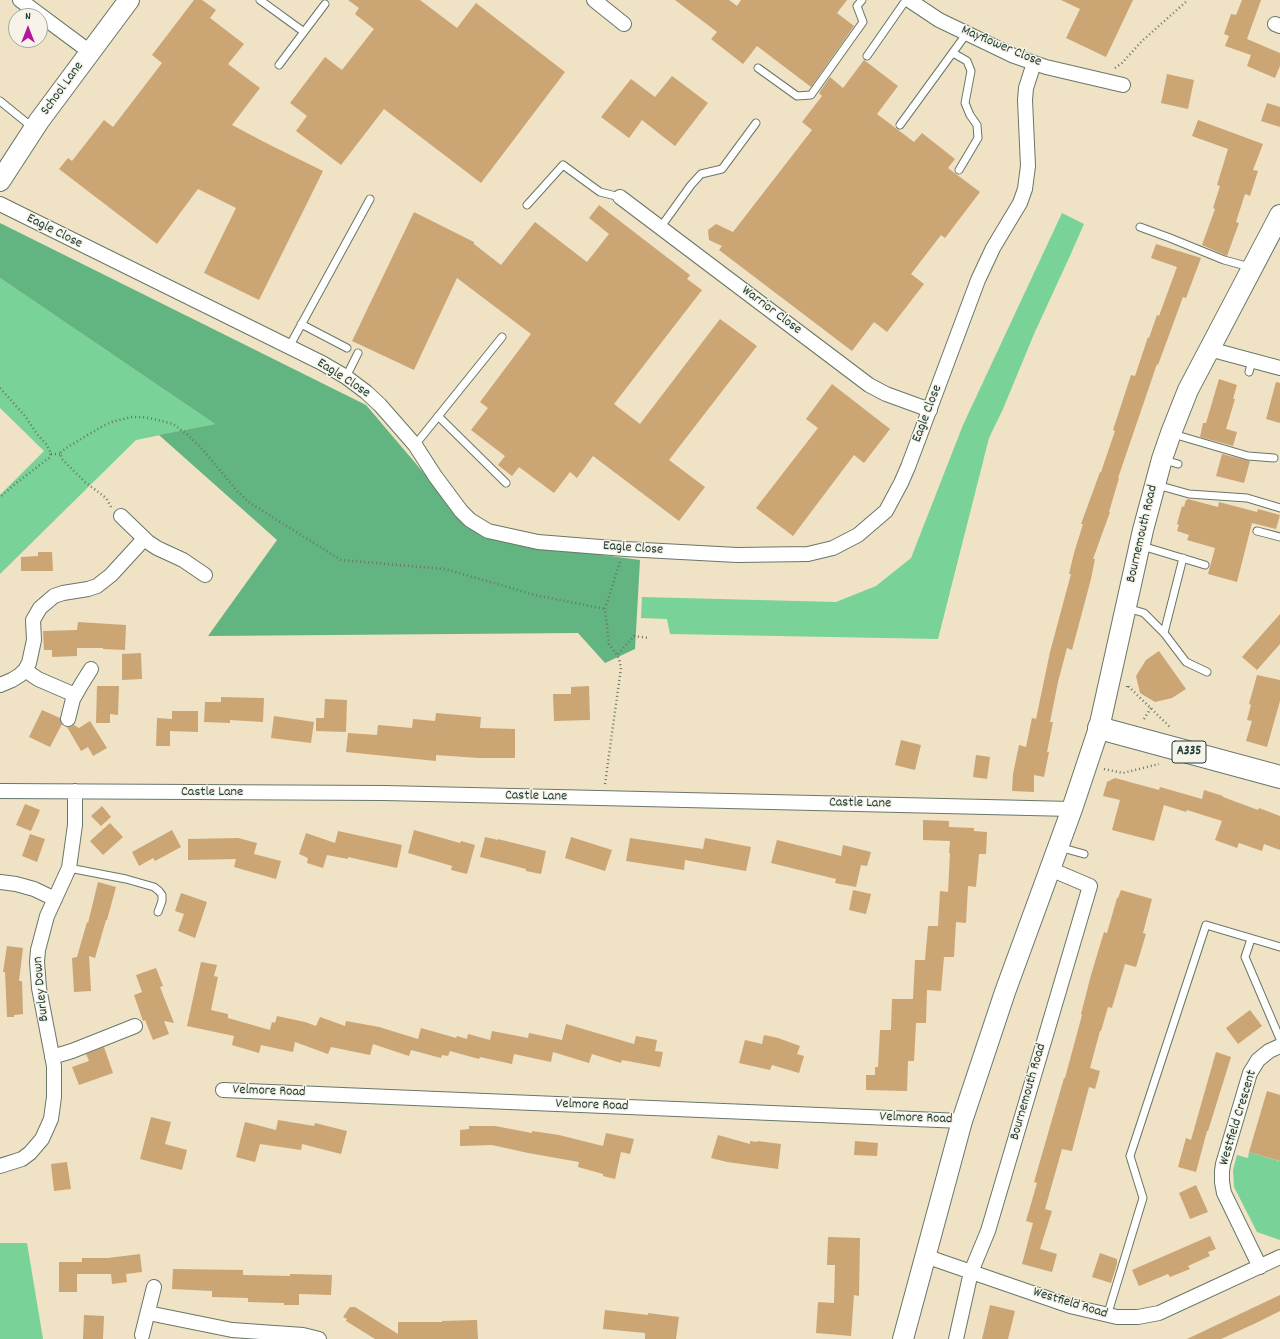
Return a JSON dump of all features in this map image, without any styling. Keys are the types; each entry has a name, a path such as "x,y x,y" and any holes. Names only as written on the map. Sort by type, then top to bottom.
{"main road":[{"name":"A335","path":"1099,728 1280,777"}],"street":[{"path":"20,0 90,52"},
{"name":"School Lane","path":"0,181 34,129 129,0"},
{"path":"594,0 624,24"},
{"name":"Mayflower Close","path":"909,0 939,20 988,44 1034,63 1123,85"},
{"name":"Eagle Close","path":"0,204 322,363 346,377 380,405 415,445 435,476 461,511 470,520 484,529 538,542 713,554 796,556 833,548 858,535 886,511 895,496 930,410 978,280 993,248 1020,203 1025,189 1028,166 1025,100 1026,88 1034,63"},
{"name":"Warrior Close","path":"620,197 869,385 886,394 930,410"},
{"name":"Bournemouth Road","path":"903,1339 962,1121 1005,992 1072,810 1099,728 1155,485 1170,462 1170,433 1188,390 1280,215"},
{"path":"1209,349 1250,366 1280,368"},
{"path":"121,516 144,539 157,548 183,560 205,575"},
{"path":"0,685 12,680 25,670 32,656 34,640 33,620 40,608 54,596 96,586 111,575 144,539"},
{"path":"68,719 76,695 91,669"},
{"path":"25,670 38,679 76,695"},
{"name":"Castle Lane","path":"0,792 384,793 1072,810"},
{"name":"Burley Down","path":"0,1166 22,1159 30,1153 36,1147 47,1130 51,1120 54,1097 54,1072 39,988 37,962 40,939 47,916 69,868 75,825 75,792"},
{"name":"Bournemouth Road","path":"956,1339 971,1272 988,1231 1090,886 1050,869"},
{"path":"0,882 16,884 34,889 55,899"},
{"path":"52,1057 72,1051 135,1026"},
{"name":"Westfield Crescent","path":"1260,1267 1224,1192 1222,1171 1250,1074 1258,1060 1269,1051 1280,1046"},
{"name":"Velmore Road","path":"223,1090 962,1121"},
{"name":"Westfield Road","path":"925,1256 1070,1306 1107,1316 1117,1317 1138,1317 1159,1313 1280,1257"},
{"path":"142,1337 154,1287"},
{"path":"148,1313 232,1334 303,1335 319,1339"}],"lane":[{"path":"260,0 304,32"},
{"path":"758,68 797,96 811,95 863,22 857,6 862,0"},
{"path":"867,56 906,0"},
{"path":"279,65 325,4"},
{"path":"900,125 967,33"},
{"path":"953,53 967,61 972,71 965,103 970,115 977,125 978,138 959,170"},
{"path":"0,101 34,129"},
{"path":"660,228 691,185 701,174 722,169 756,122"},
{"path":"527,205 563,165 600,192 620,197"},
{"path":"289,347 370,199"},
{"path":"1140,227 1224,260 1252,268"},
{"path":"301,324 347,348"},
{"path":"415,445 502,337"},
{"path":"346,377 358,353"},
{"path":"438,416 506,483"},
{"path":"1170,433 1248,456 1274,458"},
{"path":"1155,485 1189,494 1246,498 1280,508"},
{"path":"1257,531 1280,538"},
{"path":"1140,545 1205,564"},
{"path":"1164,633 1183,558"},
{"path":"1126,607 1144,613 1164,633 1186,662 1207,672"},
{"path":"1059,846 1084,854"},
{"path":"69,868 126,879 154,887 162,895 162,901 158,912"},
{"path":"1107,1316 1144,1198 1130,1156 1206,925 1280,947"},
{"path":"1251,939 1245,957 1280,1039"}],"path":[{"path":"1098,79 1100,73 1104,70 1110,71 1122,63 1142,41 1188,0"},
{"path":"0,388 25,416 50,450 51,454"},
{"path":"51,454 60,454 66,448 103,426 122,419 142,417 164,421 180,429 198,445 238,492 250,503 340,560 445,569 535,595 605,609"},
{"path":"0,497 49,458 51,454"},
{"path":"60,454 62,459 85,482 106,498 110,504 114,517 121,516"},
{"path":"605,798 605,782 621,668 618,654 609,644 605,609 625,549"},
{"path":"618,654 634,636 649,638"},
{"path":"1126,690 1127,685 1173,730"},
{"path":"1144,719 1151,708"},
{"path":"1087,764 1123,773 1160,764"}],"green space":[{"path":"1062,213 1084,224 989,438 938,639 670,634 667,619 641,618 642,597 836,602 876,586 911,558 963,425"},
{"path":"0,223 366,405 468,525 504,542 640,560 635,649 605,663 578,633 208,636 277,540 159,435 215,424 0,278"},
{"path":"0,278 215,424 136,440 0,574 0,495 44,451 0,408"},
{"path":"1249,1152 1279,1161 1280,1159 1280,1240 1257,1232 1234,1187 1233,1170 1237,1155 1248,1158"},
{"path":"0,1243 27,1243 43,1339 0,1339"}],"building":[{"path":"194,0 202,0 216,10 210,18 244,44 228,64 260,88 232,125 323,171 259,300 204,273 236,208 198,189 157,244 59,169 68,158 72,161 104,120 113,127 162,63 152,55"},
{"path":"348,0 420,0 457,28 476,3 565,72 481,183 384,109 341,165 296,131 307,116 290,103 325,57 342,70 374,29 355,14 359,8"},
{"path":"675,0 729,0 737,6 741,0 847,0 837,13 854,26 811,87 757,46 743,64 711,39 717,32"},
{"path":"1061,0 1133,0 1106,57 1066,38 1080,9"},
{"path":"1242,0 1261,0 1247,39 1280,53 1280,66 1275,78 1247,66 1251,55 1225,46 1229,36 1224,34 1231,14 1236,15"},
{"path":"864,60 898,86 877,114 914,142 922,133 955,159 948,168 980,192 945,238 941,235 911,274 924,284 887,332 874,322 852,351 719,250 722,246 709,240 708,230 716,224 733,232 812,130 802,122 822,96 819,93 830,77 843,88"},
{"path":"1167,74 1194,80 1188,109 1161,103"},
{"path":"672,76 708,103 675,146 642,120 629,138 601,117 631,79 655,97"},
{"path":"1267,103 1280,107 1280,127 1261,121"},
{"path":"1198,120 1263,144 1253,170 1258,171 1250,196 1245,194 1236,222 1239,223 1227,256 1202,245 1215,209 1213,208 1220,186 1217,185 1228,149 1192,136"},
{"path":"599,205 690,275 687,279 702,290 614,404 640,424 720,319 757,346 669,460 705,487 679,521 593,456 577,478 570,472 554,493 519,467 512,476 498,465 505,456 471,430 488,408 480,402 531,334 457,278 414,370 352,341 414,212 474,242 474,244 501,265 535,222 587,262 609,234 589,218"},
{"path":"1156,244 1201,258 1186,298 1183,297 1158,365 1157,364 1118,478 1110,512 1093,559 1095,559 1091,579 1072,650 1067,648 1058,682 1050,722 1053,722 1044,777 1034,775 1034,792 1012,791 1013,774 1019,745 1026,747 1032,718 1036,719 1050,652 1071,574 1069,574 1074,553 1083,524 1081,524 1115,431 1113,430 1131,375 1135,376 1148,337 1149,338 1157,315 1159,316 1177,267 1151,258"},
{"path":"1219,379 1237,385 1233,399 1235,399 1226,429 1237,432 1233,446 1200,437 1203,423 1206,423"},
{"path":"1276,382 1280,383 1280,423 1266,419"},
{"path":"832,384 890,429 864,463 854,455 793,536 756,508 818,428 806,419"},
{"path":"1222,454 1250,461 1244,483 1216,476"},
{"path":"1188,499 1218,507 1219,502 1257,512 1258,509 1280,515 1276,529 1252,523 1237,582 1208,574 1215,548 1187,540 1189,535 1177,531 1179,525 1177,524 1182,506 1184,507 1186,500"},
{"path":"38,552 52,552 53,571 21,571 21,557 38,556"},
{"path":"1280,614 1280,644 1257,670 1242,657"},
{"path":"78,622 126,625 125,650 77,648 77,656 52,657 52,650 44,650 43,631 77,630"},
{"path":"1159,651 1186,689 1172,698 1155,702 1140,693 1136,676 1146,660"},
{"path":"141,653 142,679 122,680 122,654"},
{"path":"1257,675 1280,680 1280,701 1267,747 1246,741 1252,721 1247,720 1251,705 1249,704"},
{"path":"97,686 119,686 118,715 110,714 110,723 96,723"},
{"path":"589,686 590,720 554,721 553,694 571,694 571,687"},
{"path":"221,697 264,698 263,722 230,720 230,723 204,722 205,702 221,702"},
{"path":"325,699 347,700 346,732 316,731 316,718 324,718"},
{"path":"42,710 60,718 62,724 50,747 29,737"},
{"path":"172,711 198,711 198,732 170,731 170,746 156,746 157,718 172,719"},
{"path":"436,713 481,717 480,728 515,729 515,758 478,758 436,755 436,761 346,752 348,733 377,735 378,725 412,728 413,719 435,721"},
{"path":"274,716 314,722 311,743 271,738"},
{"path":"90,721 107,748 93,756 88,747 81,751 67,727 74,725 79,728"},
{"path":"901,740 921,745 915,770 895,765"},
{"path":"976,755 990,757 987,779 973,777"},
{"path":"1115,778 1159,790 1160,787 1202,799 1204,790 1258,810 1259,808 1280,816 1280,850 1264,844 1262,851 1239,843 1237,848 1215,840 1222,821 1187,810 1186,812 1164,805 1154,841 1112,830 1120,800 1103,796 1107,782"},
{"path":"25,804 40,810 31,831 16,825"},
{"path":"102,806 111,817 101,826 91,816"},
{"path":"923,820 949,821 949,827 974,828 974,831 987,832 986,854 979,854 976,887 968,886 966,923 956,922 954,957 944,957 941,991 927,990 926,1023 916,1023 914,1061 908,1061 907,1091 866,1090 866,1075 875,1075 875,1067 878,1067 880,1030 891,1030 892,999 913,999 915,960 925,960 928,926 938,926 940,891 948,892 950,841 923,840"},
{"path":"110,823 123,837 103,855 90,841"},
{"path":"172,830 181,847 155,861 153,858 139,866 132,852"},
{"path":"414,830 460,843 461,841 475,845 467,874 451,870 452,866 408,853"},
{"path":"338,831 402,845 397,868 348,857 348,859 327,855 323,868 307,863 308,858 299,854 306,833 335,843"},
{"path":"30,834 45,839 37,862 22,856"},
{"path":"485,837 546,851 541,874 480,857"},
{"path":"571,837 612,850 605,871 565,858"},
{"path":"238,838 257,843 254,854 281,861 276,879 234,867 236,859 188,860 188,839"},
{"path":"630,838 703,849 705,838 751,847 746,871 685,860 684,870 626,861"},
{"path":"777,840 841,856 843,845 871,852 867,866 861,865 856,887 835,883 836,879 771,863"},
{"path":"98,882 116,887 95,958 89,956 91,991 74,992 72,958 77,957 87,922 88,923"},
{"path":"853,890 871,894 866,914 849,910"},
{"path":"1121,890 1152,899 1143,933 1146,934 1136,967 1125,964 1112,1008 1108,1007 1090,1068 1100,1071 1095,1089 1089,1087 1072,1151 1062,1149 1045,1209 1052,1211 1040,1249 1057,1254 1052,1272 1022,1264 1033,1223 1026,1221 1037,1183 1034,1182 1065,1078 1091,975 1104,932 1107,933 1117,898"},
{"path":"181,893 207,902 195,938 178,931 184,914 175,911"},
{"path":"7,946 23,948 19,981 22,981 23,1014 14,1015 14,1017 7,1017 5,972 3,972"},
{"path":"201,962 217,965 214,976 218,977 211,1010 228,1014 228,1018 270,1030 272,1022 275,1023 277,1016 316,1026 320,1017 345,1026 346,1021 379,1027 418,1039 421,1028 456,1038 457,1036 467,1039 468,1034 490,1040 492,1031 528,1038 529,1033 562,1040 566,1024 634,1044 636,1036 657,1040 655,1051 663,1052 660,1067 622,1060 621,1063 592,1054 589,1063 553,1052 551,1062 514,1054 512,1064 480,1057 479,1059 450,1051 448,1056 442,1055 441,1058 411,1050 409,1056 373,1044 370,1055 331,1047 328,1054 295,1042 293,1052 261,1045 259,1053 232,1045 234,1036 187,1026"},
{"path":"156,968 163,986 160,987 174,1023 164,1021 169,1034 153,1040 145,1020 143,1021 134,995 142,992 136,975"},
{"path":"1250,1010 1262,1026 1238,1044 1226,1028"},
{"path":"764,1035 778,1038 800,1046 797,1054 804,1056 799,1073 772,1065 770,1070 739,1063 745,1040 762,1044"},
{"path":"104,1047 113,1073 79,1085 72,1067 89,1061 86,1054"},
{"path":"1216,1052 1231,1057 1207,1131 1196,1172 1178,1167 1186,1138 1191,1140"},
{"path":"1267,1091 1280,1095 1280,1161 1249,1152"},
{"path":"151,1117 171,1122 165,1144 187,1150 182,1170 140,1159"},
{"path":"278,1120 314,1126 315,1123 347,1131 341,1154 302,1144 301,1150 260,1144 255,1162 236,1157 245,1122 276,1130"},
{"path":"469,1126 495,1126 532,1133 532,1131 559,1135 603,1146 606,1133 634,1139 630,1154 621,1152 615,1179 578,1167 579,1162 492,1145 460,1146 460,1130 469,1129"},
{"path":"718,1135 750,1144 750,1141 757,1141 781,1144 778,1169 727,1162 711,1158"},
{"path":"855,1141 878,1143 877,1156 854,1155"},
{"path":"67,1162 71,1189 54,1191 51,1164"},
{"path":"1196,1185 1208,1212 1190,1219 1179,1193"},
{"path":"1210,1236 1216,1249 1208,1252 1210,1256 1188,1266 1190,1269 1170,1277 1168,1274 1139,1286 1132,1270"},
{"path":"828,1237 860,1238 859,1296 854,1295 851,1336 816,1333 818,1302 834,1303 835,1265 827,1265"},
{"path":"1100,1253 1117,1259 1117,1264 1111,1283 1092,1277"},
{"path":"140,1254 142,1272 126,1274 127,1282 112,1284 111,1274 77,1274 77,1292 59,1292 59,1262 82,1262 82,1258 108,1258"},
{"path":"173,1269 243,1270 243,1275 332,1275 331,1295 299,1294 299,1305 248,1302 248,1298 212,1297 212,1291 172,1289"},
{"path":"1280,1295 1280,1311 1256,1323 1221,1339 1187,1339"},
{"path":"990,1305 1015,1311 1008,1339 982,1339"},
{"path":"350,1307 355,1307 398,1334 398,1322 477,1320 478,1339 375,1339 346,1321 347,1319 343,1317"},
{"path":"605,1310 679,1317 676,1339 645,1339 645,1333 603,1329"},
{"path":"84,1315 104,1316 103,1339 83,1339"}]}
